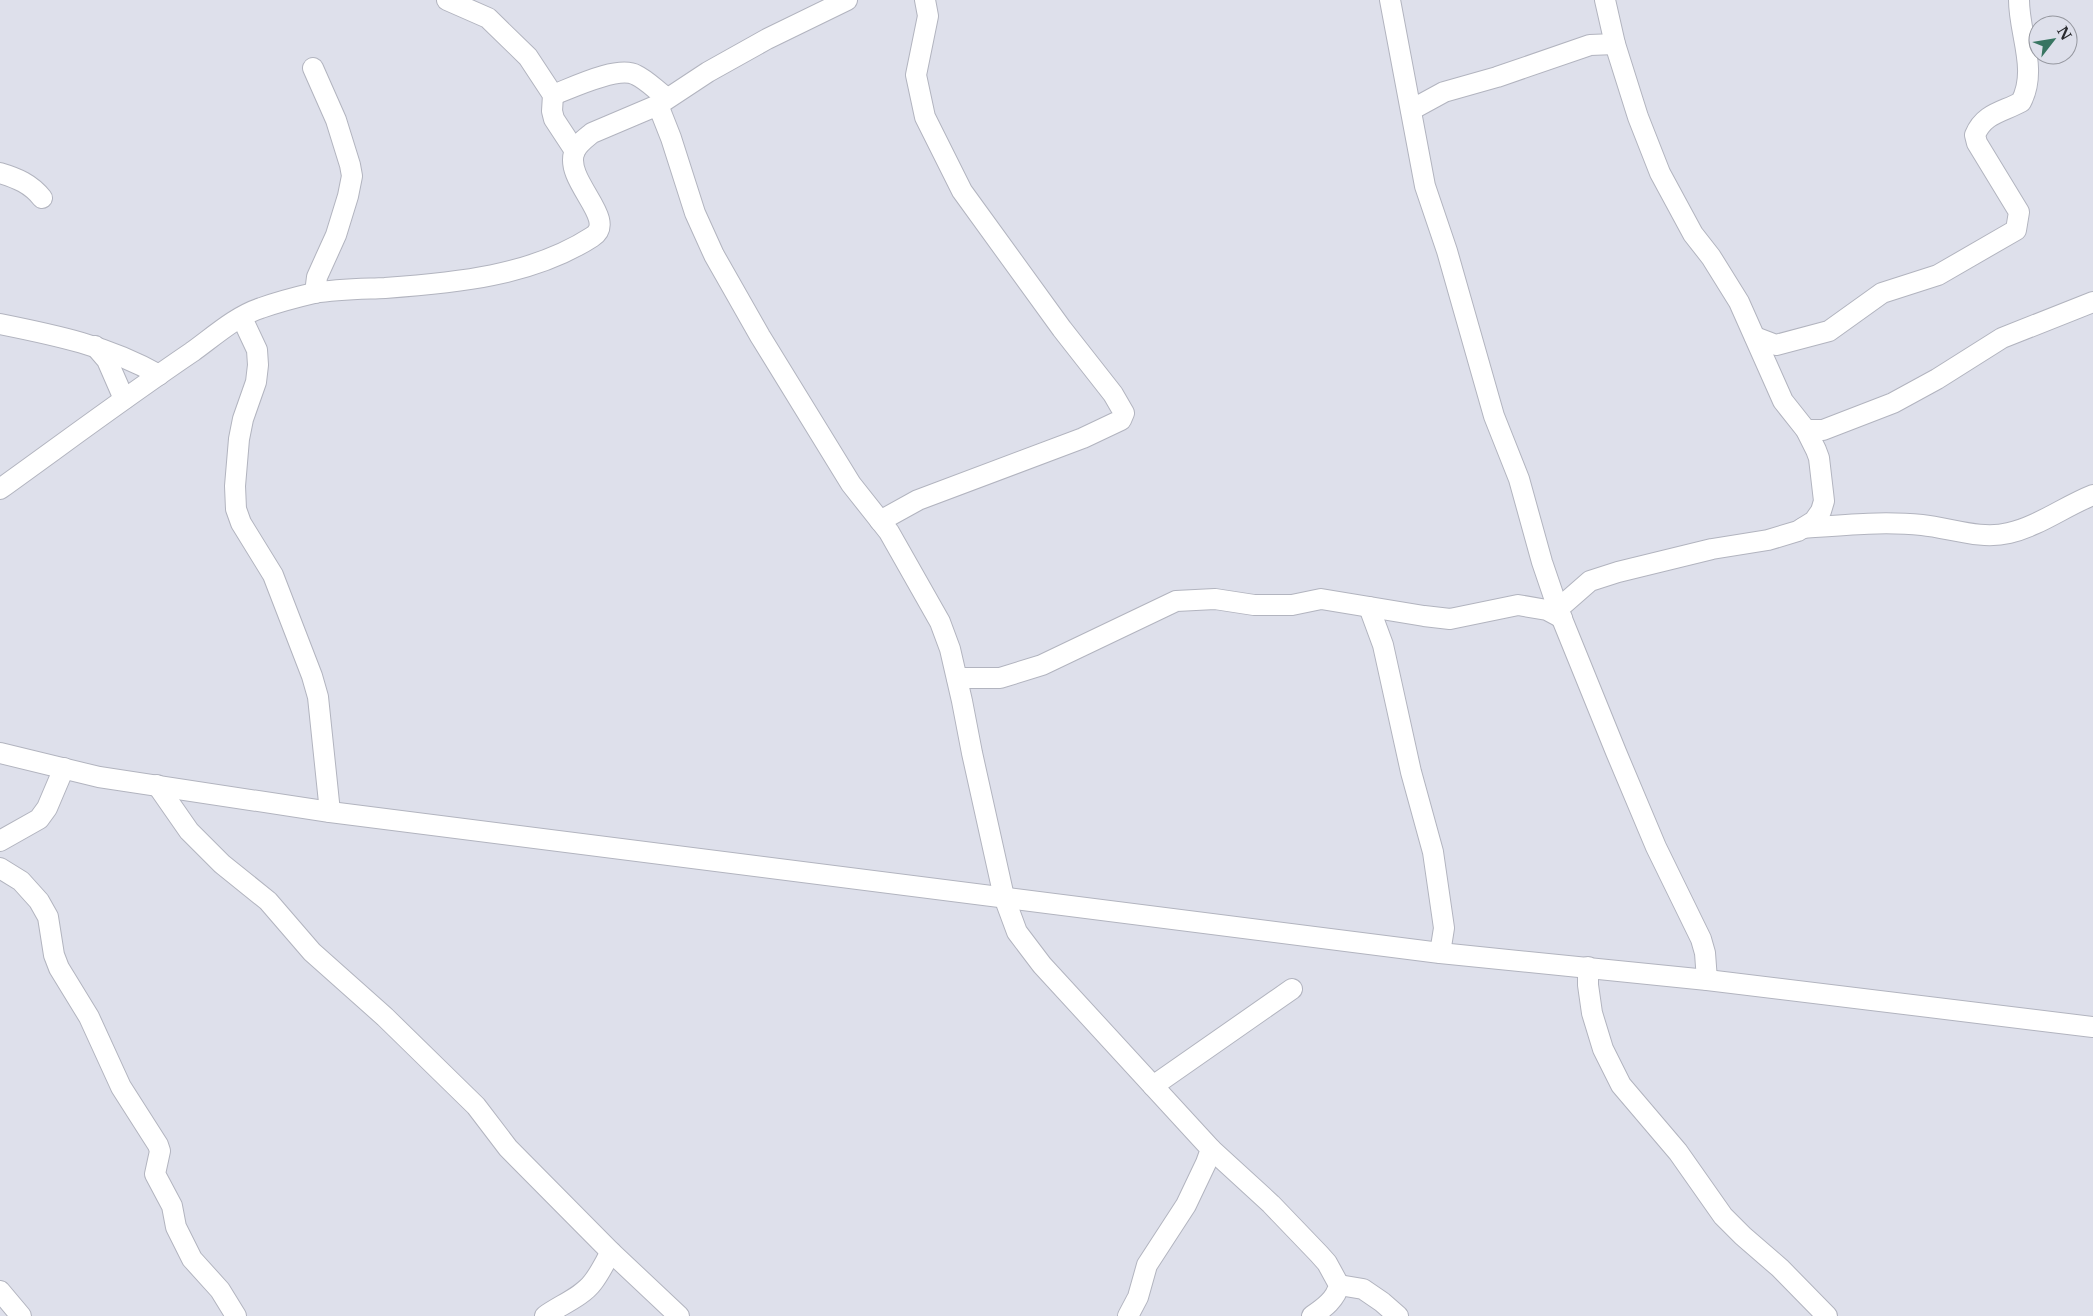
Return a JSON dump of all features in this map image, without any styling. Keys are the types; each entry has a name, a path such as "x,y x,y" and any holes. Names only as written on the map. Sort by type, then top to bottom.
{"street":[{"path":"447,0 488,18 528,57 553,94 553,114 562,130 579,145"},
{"path":"0,489 159,374 259,308 315,293 461,280 548,260 594,236 600,228 600,223 590,200 577,180 573,168 579,145 607,126 662,101 708,72 767,39 847,0"},
{"path":"880,521 918,500 1083,438 1120,420 1124,413 1113,394 1062,330 962,191 925,117 916,75 928,16 925,0"},
{"path":"1390,0 1425,186 1447,251 1494,416 1519,479 1542,562 1560,613 1656,847 1701,939 1706,953 1707,980"},
{"path":"1605,0 1614,44 1638,118 1660,173 1676,206 1693,234 1739,302 1755,337 1770,352 1784,400 1815,430 1816,450 1819,458 1824,501 1842,525"},
{"path":"1770,352 1829,330 1882,293 1938,275 2016,230 2018,227 2018,212 1977,143 1975,136 1980,126 1993,114 2021,102 2028,83 2029,70 2019,0"},
{"path":"1590,45 1609,22"},
{"path":"1411,110 1444,92 1497,77 1590,45 1614,44"},
{"path":"313,68 336,120 352,176 338,227 317,277 315,293"},
{"path":"553,94 616,72 628,72 635,74 662,101 671,138 695,213 714,255 760,336 852,484 889,532 940,622 950,649 957,678 1004,898 1017,932 1042,965 1211,1149 1271,1204 1327,1263 1339,1284 1338,1292 1325,1307 1312,1316"},
{"path":"0,173 17,178 29,185 42,198"},
{"path":"1815,430 1892,403 1938,379 2002,338 2093,302"},
{"path":"242,318 257,350 258,365 256,382 243,419 239,439 234,486 236,508 241,523 273,576 312,676 318,697 330,812"},
{"path":"0,324 95,346 134,360 159,374"},
{"path":"95,346 107,360 124,399"},
{"path":"1560,613 1590,581 1712,550 1768,540 1804,528 1898,524 1923,525 1974,534 2010,533 2093,495"},
{"path":"1804,528 1817,516 1824,501"},
{"path":"957,678 1000,678 1042,664 1176,601 1215,599 1254,605 1292,605 1322,599 1424,616 1450,618 1518,605 1560,613"},
{"path":"1369,607 1383,646 1411,772 1433,852 1444,928 1440,953"},
{"path":"0,753 99,777 330,812 1440,953 1707,980 2093,1027"},
{"path":"0,841 39,819 47,808 64,768"},
{"path":"157,785 189,831 222,864 268,901 312,952 385,1017 476,1106 508,1148 611,1252 679,1316"},
{"path":"0,868 26,885 39,901 48,917 54,955 59,968 89,1017 121,1087 158,1145 160,1151 155,1174 172,1206 176,1227 192,1259 220,1290 236,1316"},
{"path":"1588,967 1592,1013 1603,1049 1621,1085 1678,1152 1699,1184 1728,1222 1780,1268 1827,1316"},
{"path":"1153,1086 1292,989"},
{"path":"1128,1316 1138,1297 1147,1265 1186,1205 1211,1149"},
{"path":"545,1316 558,1306 584,1292 593,1282 611,1252"},
{"path":"1339,1284 1363,1289 1398,1316"},
{"path":"0,1291 21,1316"}]}
